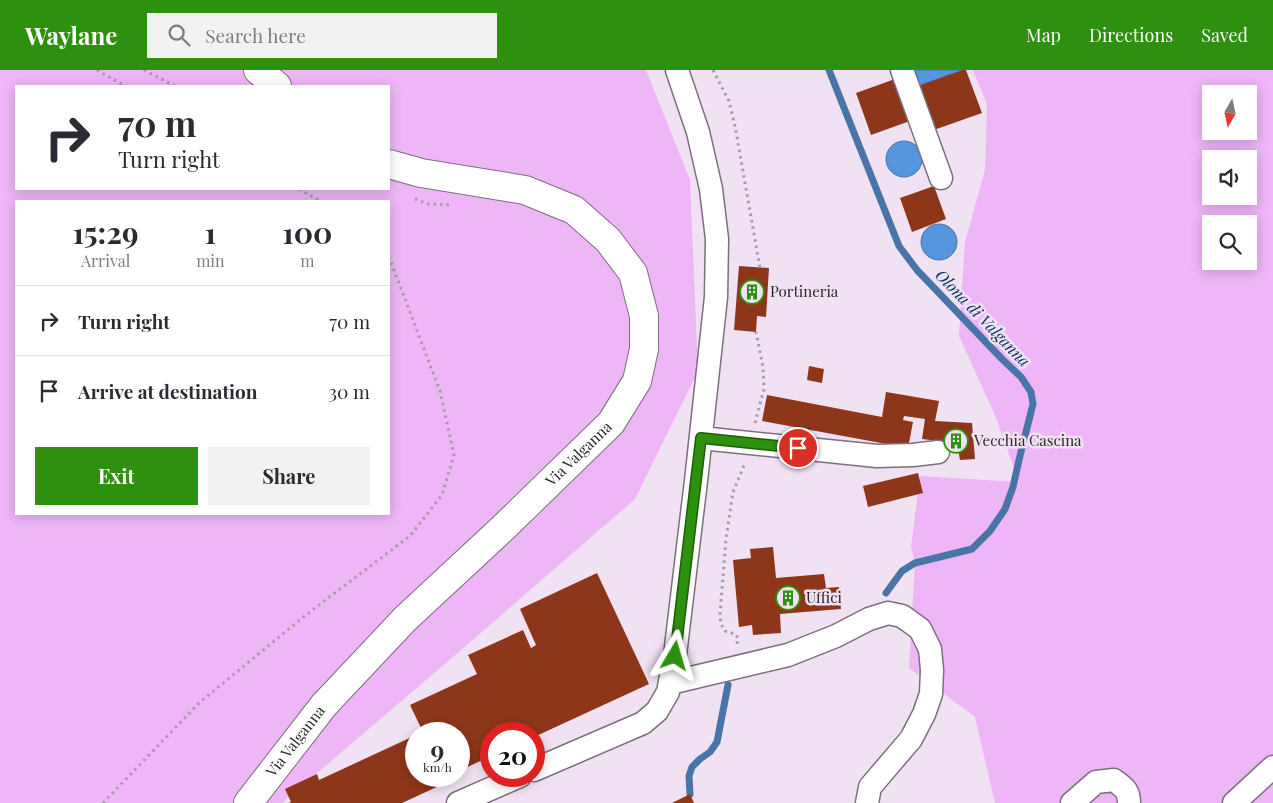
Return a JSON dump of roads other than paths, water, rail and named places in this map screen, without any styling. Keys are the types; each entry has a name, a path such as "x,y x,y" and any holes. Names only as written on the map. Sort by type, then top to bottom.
{"main road":[{"path":"258,70 276,85"},
{"name":"Via Valganna","path":"248,803 324,705 405,619 512,520 611,423 637,381 644,349 644,316 634,273 608,240 574,210 525,190 421,172 390,164"}],"street":[{"path":"545,765 643,723 657,711 668,692 670,683 701,438 716,296 717,239 711,188 698,132 677,70"},
{"path":"902,70 942,178"},
{"path":"701,438 877,456 938,452"},
{"path":"670,683 788,655 836,636 868,619 888,613 902,616 920,629 930,649 932,670 930,694 924,714 911,740 870,787 867,803"},
{"path":"1234,803 1273,767"},
{"path":"1072,803 1096,782 1114,780 1129,795 1129,803"},
{"path":"458,803 495,787"}],"water":[{"path":"909,70 963,70 915,87"},
{"path":"904,141 911,142 917,146 921,152 921,166 917,172 911,176 904,177 897,176 891,172 887,166 886,159 887,152 891,146 897,142"},
{"path":"939,224 946,225 952,229 956,235 956,249 952,255 946,259 939,260 932,259 926,255 922,249 921,242 922,235 926,229 932,225"}],"waterway":[{"name":"Olona di Valganna","path":"829,70 899,246 917,270 1021,377 1031,392 1033,404 1013,487 1005,509 990,531 972,549 915,563 902,571 886,593"},
{"name":"Olona di Valganna","path":"690,794 689,776 692,767 710,752 717,742 728,685"}],"place":[{"name":"Portineria","path":"752,292"},
{"name":"Vecchia Cascina","path":"956,441"},
{"name":"Uffici","path":"788,598"}]}
